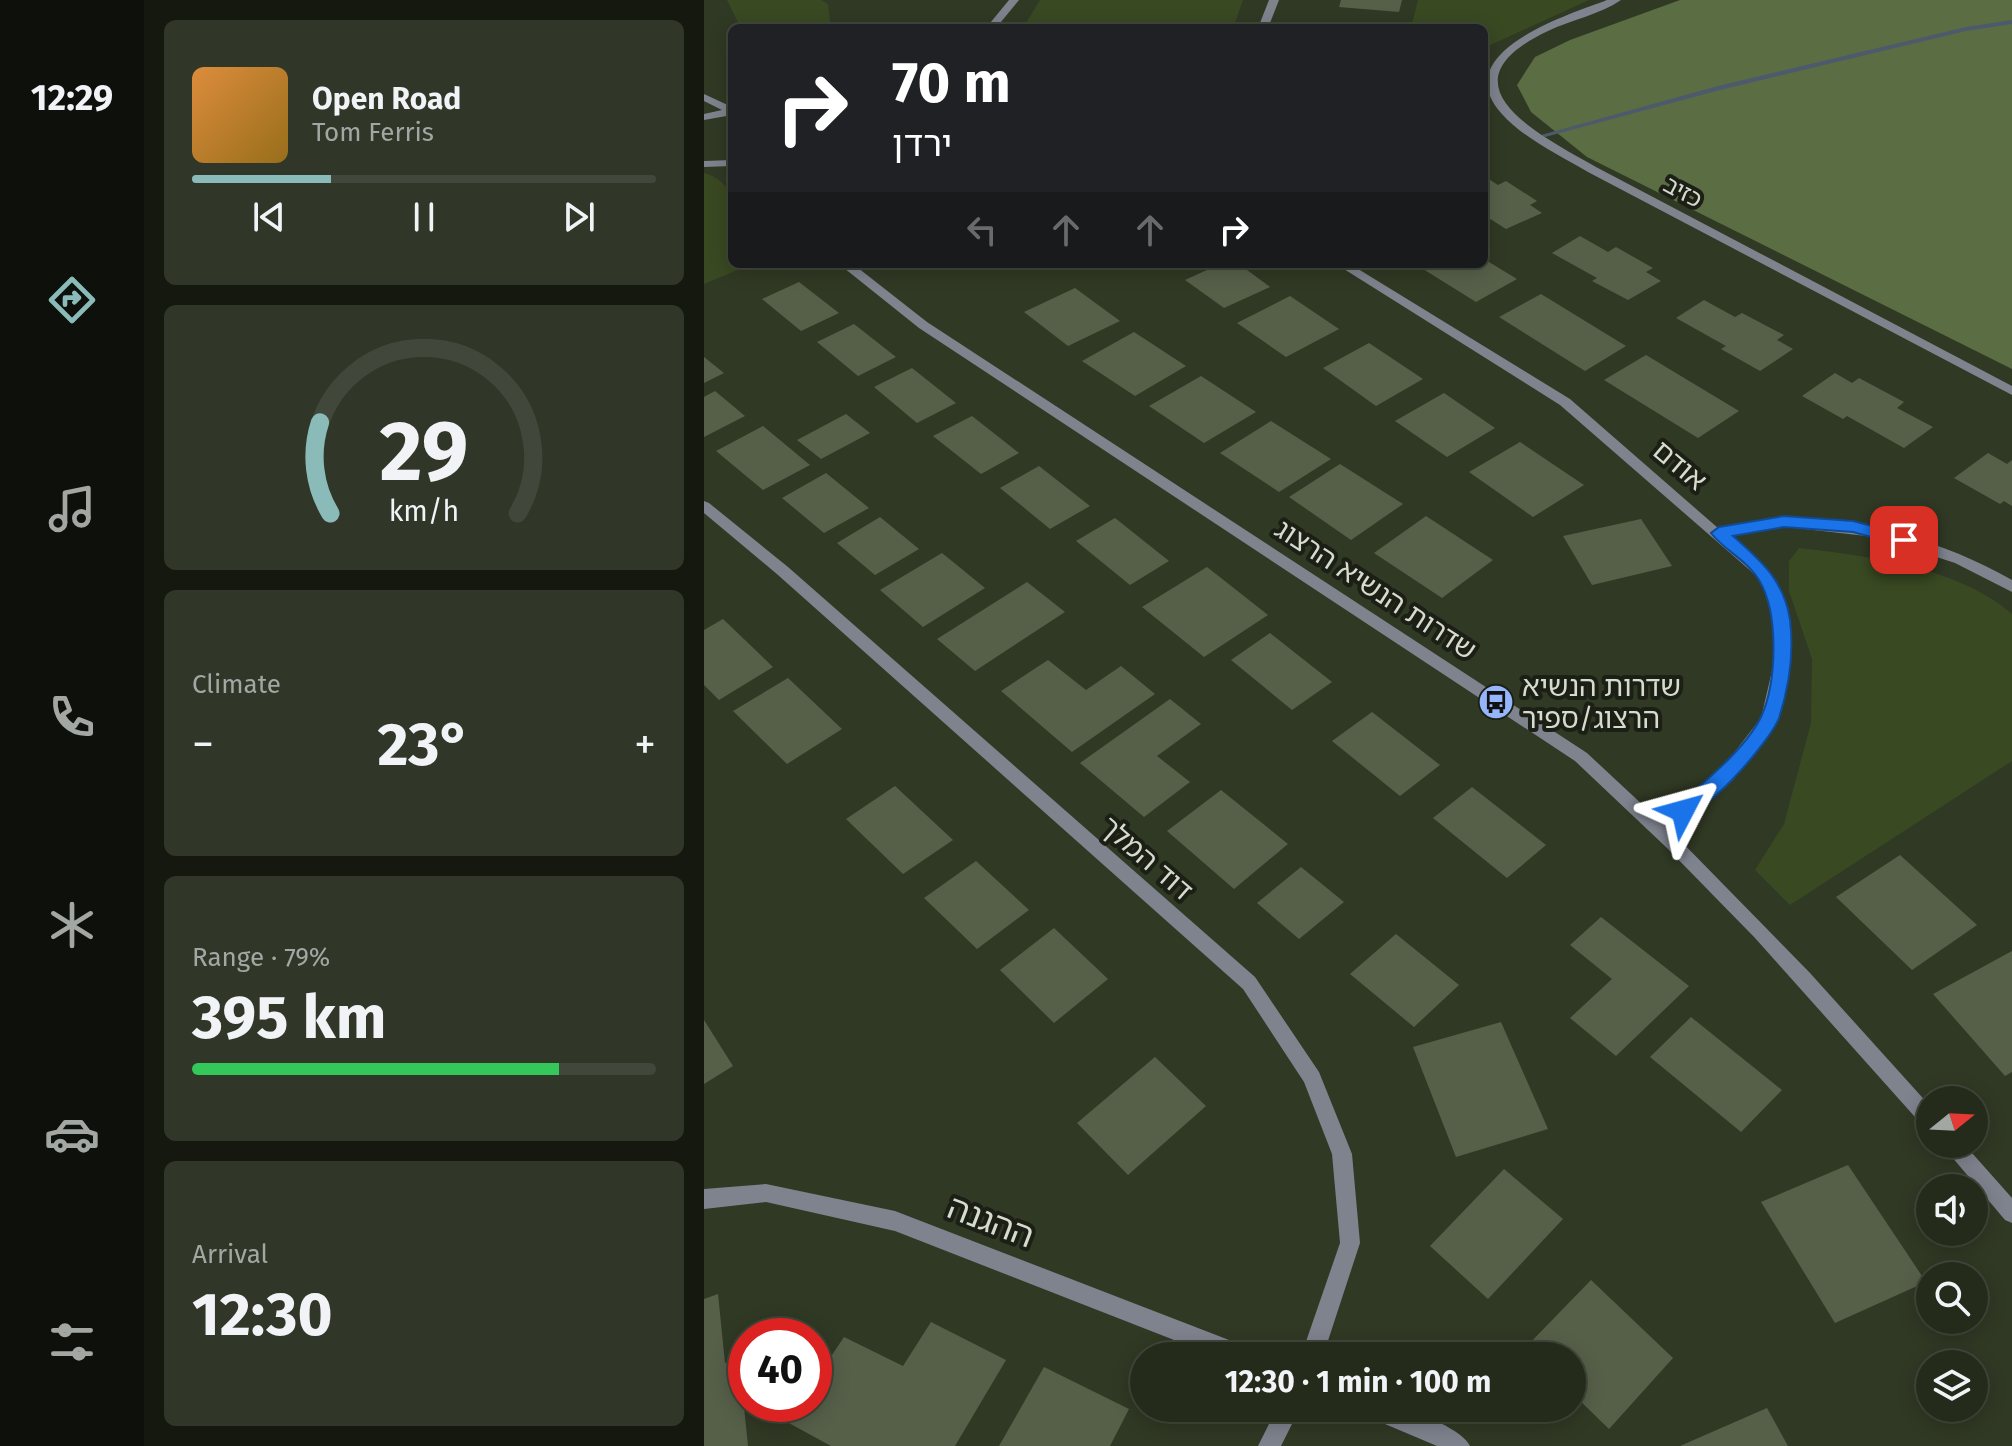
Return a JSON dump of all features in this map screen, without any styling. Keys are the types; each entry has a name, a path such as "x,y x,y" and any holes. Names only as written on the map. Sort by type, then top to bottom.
{"street":[{"path":"994,24 1014,0"},
{"path":"1265,24 1274,0"},
{"name":"כזיב","path":"1616,0 1523,39 1504,56 1494,70 1492,88 1501,107 1521,125 1599,173 2012,391"},
{"path":"704,97 728,109"},
{"path":"704,117 728,112"},
{"path":"704,164 728,163"},
{"name":"שדרות הנשיא הרצוג","path":"850,268 923,325 1581,757 1662,829 1803,975 1916,1104"},
{"name":"אודם","path":"1348,268 1565,402 1766,576 1781,617 1783,658 1769,720 1726,776 1662,829"},
{"name":"דוד המלך","path":"704,506 783,571 1249,983 1312,1078 1342,1154 1350,1243 1317,1342"},
{"path":"1719,533 1784,522 1853,527 1929,547 2012,587"},
{"path":"1963,1158 2012,1213"},
{"name":"ההגנה","path":"704,1199 766,1193 895,1221 1206,1342"},
{"path":"1269,1446 1282,1422"},
{"path":"1410,1422 1459,1446"}],"green space":[{"path":"727,0 821,0 828,4 830,22 890,24 739,24"},
{"path":"1040,0 1243,0 1234,24 1025,24"},
{"path":"1418,0 1589,0 1488,46 1488,24 1412,24"},
{"path":"1680,0 2012,0 2012,369 1587,157 1531,112 1517,85 1535,57 1570,40"},
{"path":"704,173 717,179 728,191 728,268 742,268 704,284"},
{"path":"1799,548 1911,566 1966,585 2012,614 2012,761 1790,905 1755,870 1784,824 1811,723 1812,659 1789,591 1789,561"}],"building":[{"path":"1341,0 1402,0 1399,12 1339,7"},
{"path":"1488,179 1498,185 1506,181 1537,201 1530,205 1542,213 1506,229 1488,218"},
{"path":"1580,236 1608,252 1616,247 1653,268 1646,272 1661,281 1628,300 1592,281 1597,278 1552,253"},
{"path":"1488,261 1517,279 1476,302 1421,268 1488,268"},
{"path":"1211,268 1244,268 1270,287 1224,308 1185,280"},
{"path":"799,282 839,313 801,331 762,299"},
{"path":"1075,288 1120,321 1068,346 1024,312"},
{"path":"1541,294 1626,346 1585,371 1499,317"},
{"path":"1290,296 1339,329 1286,357 1237,323"},
{"path":"1704,300 1735,317 1742,313 1784,335 1777,340 1793,349 1760,371 1721,349 1726,346 1676,318"},
{"path":"854,324 896,357 858,376 817,342"},
{"path":"1134,332 1186,366 1135,396 1082,361"},
{"path":"1369,343 1423,379 1376,406 1323,368"},
{"path":"1646,355 1739,411 1698,438 1604,380"},
{"path":"704,357 724,373 704,383"},
{"path":"912,368 956,403 917,423 874,387"},
{"path":"1835,373 1852,383 1859,378 1904,402 1897,408 1933,427 1904,448 1847,416 1843,419 1802,396"},
{"path":"1201,376 1256,412 1204,443 1149,406"},
{"path":"715,391 745,416 704,437 704,397"},
{"path":"1444,393 1495,428 1447,457 1395,421"},
{"path":"846,414 870,433 821,459 797,440"},
{"path":"972,416 1019,453 981,474 933,436"},
{"path":"1271,421 1331,459 1279,492 1220,453"},
{"path":"763,426 810,465 763,490 716,451"},
{"path":"1520,442 1584,485 1533,517 1469,472"},
{"path":"1988,453 2007,464 2012,460 2012,506 2004,501 2000,504 1954,478"},
{"path":"1340,464 1403,504 1351,540 1289,497"},
{"path":"1039,466 1090,506 1050,529 1000,488"},
{"path":"826,473 869,508 824,533 782,498"},
{"path":"1426,516 1493,560 1442,598 1374,553"},
{"path":"880,517 919,549 875,575 837,543"},
{"path":"1115,518 1169,561 1130,585 1076,541"},
{"path":"1641,519 1672,566 1592,585 1563,536"},
{"path":"942,553 985,588 923,627 880,590"},
{"path":"1207,567 1268,615 1204,657 1142,607"},
{"path":"1027,582 1065,612 975,671 937,639"},
{"path":"723,619 773,667 719,700 704,685 704,630"},
{"path":"1270,633 1332,682 1292,710 1231,660"},
{"path":"1048,660 1086,690 1121,666 1155,694 1072,752 1001,691"},
{"path":"788,678 842,729 787,764 733,711"},
{"path":"1170,699 1201,724 1157,756 1190,782 1144,817 1080,763"},
{"path":"1372,712 1440,765 1400,796 1332,741"},
{"path":"895,786 953,840 903,874 846,819"},
{"path":"1472,787 1546,845 1507,878 1433,818"},
{"path":"1221,790 1288,844 1234,889 1167,831"},
{"path":"1900,855 1977,925 1912,970 1836,897"},
{"path":"976,861 1029,910 977,949 924,898"},
{"path":"1301,867 1344,902 1299,939 1257,903"},
{"path":"1601,917 1689,986 1616,1056 1570,1018 1612,979 1570,945"},
{"path":"1054,928 1108,979 1054,1023 1000,970"},
{"path":"1396,934 1459,985 1414,1027 1350,974"},
{"path":"2012,951 2012,1072 2005,1076 1933,994"},
{"path":"1691,1017 1782,1090 1741,1132 1650,1057"},
{"path":"704,1020 733,1066 704,1084"},
{"path":"1501,1022 1548,1129 1456,1157 1413,1047"},
{"path":"1155,1057 1206,1106 1128,1175 1077,1123"},
{"path":"1848,1165 1916,1267 1916,1287 1835,1323 1761,1202"},
{"path":"1504,1169 1563,1219 1488,1299 1430,1246"},
{"path":"1591,1280 1673,1358 1609,1429 1586,1407 1586,1342 1531,1342"},
{"path":"718,1294 725,1363 728,1362 728,1422 746,1422 748,1446 704,1446 704,1299"},
{"path":"931,1322 1006,1360 955,1446 831,1446 787,1422 832,1422 832,1355 844,1337 903,1366"},
{"path":"1044,1367 1129,1409 1110,1446 999,1446"},
{"path":"1767,1408 1788,1446 1680,1446"}],"waterway":[{"path":"1545,135 1718,88 1966,29 2012,22"}],"place":[{"name":"שדרות הנשיא הרצוג/ספיר","path":"1496,702"}],"route":[{"path":"1683,811 1726,776 1769,720 1783,658 1781,617 1766,576 1719,533 1784,522 1853,527 1904,540"}]}
